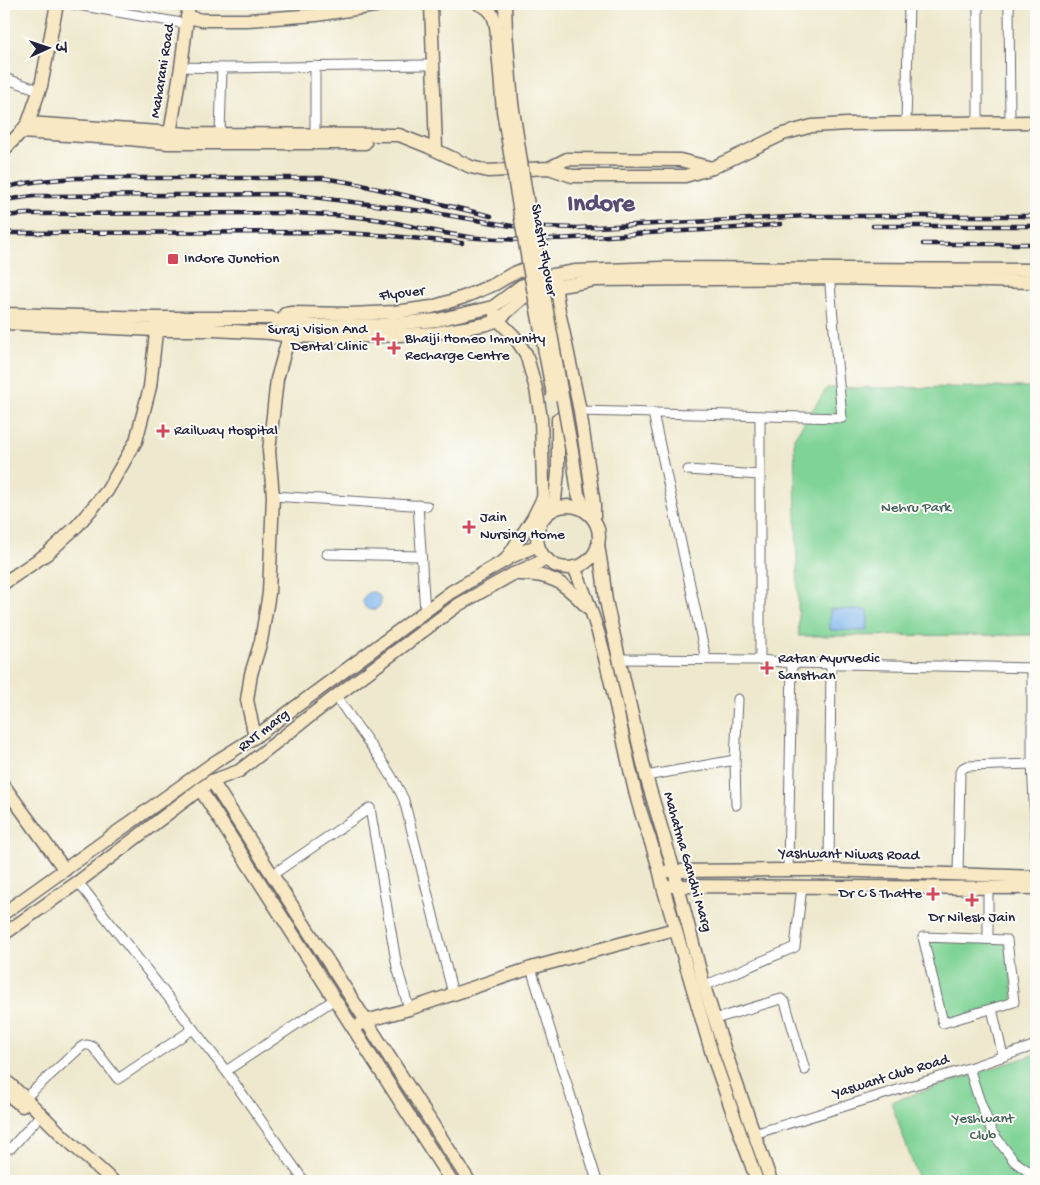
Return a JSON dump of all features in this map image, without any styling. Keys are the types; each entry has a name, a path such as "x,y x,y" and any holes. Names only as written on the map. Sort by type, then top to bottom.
{"street":[{"path":"4,150 24,128 39,90 57,4"},
{"path":"72,4 187,21 247,20 316,15 387,4"},
{"name":"Maharani Road","path":"169,138 189,4"},
{"path":"425,4 426,65 433,148"},
{"path":"431,4 433,148"},
{"name":"Shastri Flyover","path":"479,4 491,12 501,28 522,169 578,494 590,515"},
{"name":"Shastri Flyover","path":"505,4 501,28 503,111 529,267 558,419 558,473 549,512"},
{"path":"906,123 909,4"},
{"path":"978,4 978,122"},
{"path":"1009,4 1010,122"},
{"path":"181,67 426,65"},
{"path":"315,66 315,135"},
{"path":"220,133 222,68"},
{"path":"4,78 39,90"},
{"path":"169,138 188,134 220,133 399,135 433,148 471,167 496,172 549,168 568,159 680,160 712,168 783,134 812,126 1036,122"},
{"path":"24,128 289,144 415,142"},
{"name":"Flyover","path":"157,324 271,318 296,320 432,307 464,297 529,267"},
{"path":"4,314 271,333 296,320 320,326 389,324 437,320 493,308 521,286 554,281 595,280 612,275 829,274 1036,270"},
{"path":"829,274 1036,282"},
{"path":"580,411 842,418 829,274"},
{"path":"296,320 322,337 380,336 472,327 498,320 524,297 554,281"},
{"path":"554,281 580,411 594,504 590,515"},
{"path":"493,308 498,320 514,336 526,354 536,389 541,418 544,497 549,512"},
{"path":"255,737 248,700 251,674 261,641 269,593 272,496 270,451 277,379 296,320"},
{"path":"4,323 157,324"},
{"path":"4,583 48,553 77,526 107,491 136,441 150,387 157,324"},
{"path":"653,413 706,659"},
{"path":"760,416 760,660"},
{"path":"688,470 759,475"},
{"path":"272,496 423,506 421,556 425,612"},
{"path":"506,560 544,497"},
{"path":"564,505 576,506 590,515 599,531 598,545 592,557 582,565 569,568 556,566 543,556 538,544 538,526 549,512 564,505"},
{"name":"RNT marg","path":"4,913 214,762 255,737 450,592 538,544"},
{"name":"Mahatma Gandhi Marg","path":"598,545 606,601 646,776 674,871 704,986 771,1181"},
{"path":"327,554 421,556"},
{"name":"RNT marg","path":"4,934 202,792 239,771 458,605 513,574 547,559"},
{"name":"Mahatma Gandhi Marg","path":"574,567 591,610 605,658 637,800 660,872 712,1054 757,1181"},
{"path":"513,574 537,574 555,580 574,592 591,610"},
{"path":"620,659 760,660 792,663 1034,668 1032,764 1036,838"},
{"path":"788,870 792,663"},
{"path":"829,870 831,663"},
{"path":"336,696 396,782 404,800 453,994"},
{"path":"736,805 735,760 738,699"},
{"path":"646,776 735,760"},
{"path":"958,875 960,772 962,768 966,766 1032,764"},
{"path":"214,785 469,1181"},
{"path":"4,786 65,870"},
{"path":"202,792 452,1181"},
{"path":"272,875 370,808 397,967 409,1009"},
{"name":"Yashwant Niwas Road","path":"660,872 829,870 1036,877"},
{"path":"78,882 226,1071 304,1181"},
{"path":"704,986 795,948 802,886"},
{"name":"Yashwant Niwas Road","path":"663,887 1036,888"},
{"path":"988,887 988,939"},
{"path":"354,1028 366,1021 409,1009 531,968 675,929"},
{"path":"923,937 1007,940 1014,1002 992,1009 943,1023 923,937"},
{"path":"531,968 597,1181"},
{"path":"226,1071 335,999"},
{"path":"715,1019 781,999 785,1002 805,1070"},
{"path":"992,1009 1003,1056"},
{"path":"26,1098 85,1045 93,1047 118,1079 193,1029"},
{"name":"Yaswant Club Road","path":"754,1134 969,1068 1036,1045"},
{"path":"969,1068 992,1132 1014,1161 1036,1178"},
{"path":"4,1079 113,1181"},
{"path":"4,1091 106,1181"},
{"path":"4,1150 11,1148 37,1119"}],"green space":[{"name":"Nehru Park","path":"1036,387 1036,635 799,636 794,438 827,388"},
{"path":"923,937 1007,940 1014,1002 943,1023"},
{"name":"Yeshwant Club","path":"1036,1054 1036,1181 919,1181 891,1102"}],"water":[{"path":"368,592 376,592 381,597 379,608 368,610 363,605 363,597"},
{"path":"830,609 868,610 868,631 830,630"}],"railway":[{"path":"4,188 31,182 77,178 323,178 353,183 491,216"},
{"path":"4,200 34,196 284,194 423,211 512,226 577,228 807,216 1036,216"},
{"path":"4,216 26,214 322,214 381,220 466,237 521,239 585,237 781,224"},
{"path":"873,226 1036,226"},
{"path":"4,233 330,232 462,243"},
{"path":"923,244 1036,244"}],"place":[{"name":"Indore Junction","path":"173,259"},
{"name":"Suraj Vision And Dental Clinic","path":"378,339"},
{"name":"Bhaiji Homeo Immunity Recharge Centre","path":"394,348"},
{"name":"Railway Hospital","path":"163,431"},
{"name":"Jain Nursing Home","path":"469,527"},
{"name":"Ratan Ayurvedic Sansthan","path":"767,668"},
{"name":"Dr C S Thatte","path":"933,894"},
{"name":"Dr Nilesh Jain","path":"972,900"}],"district":[{"name":"Indore","path":"601,205"}]}
